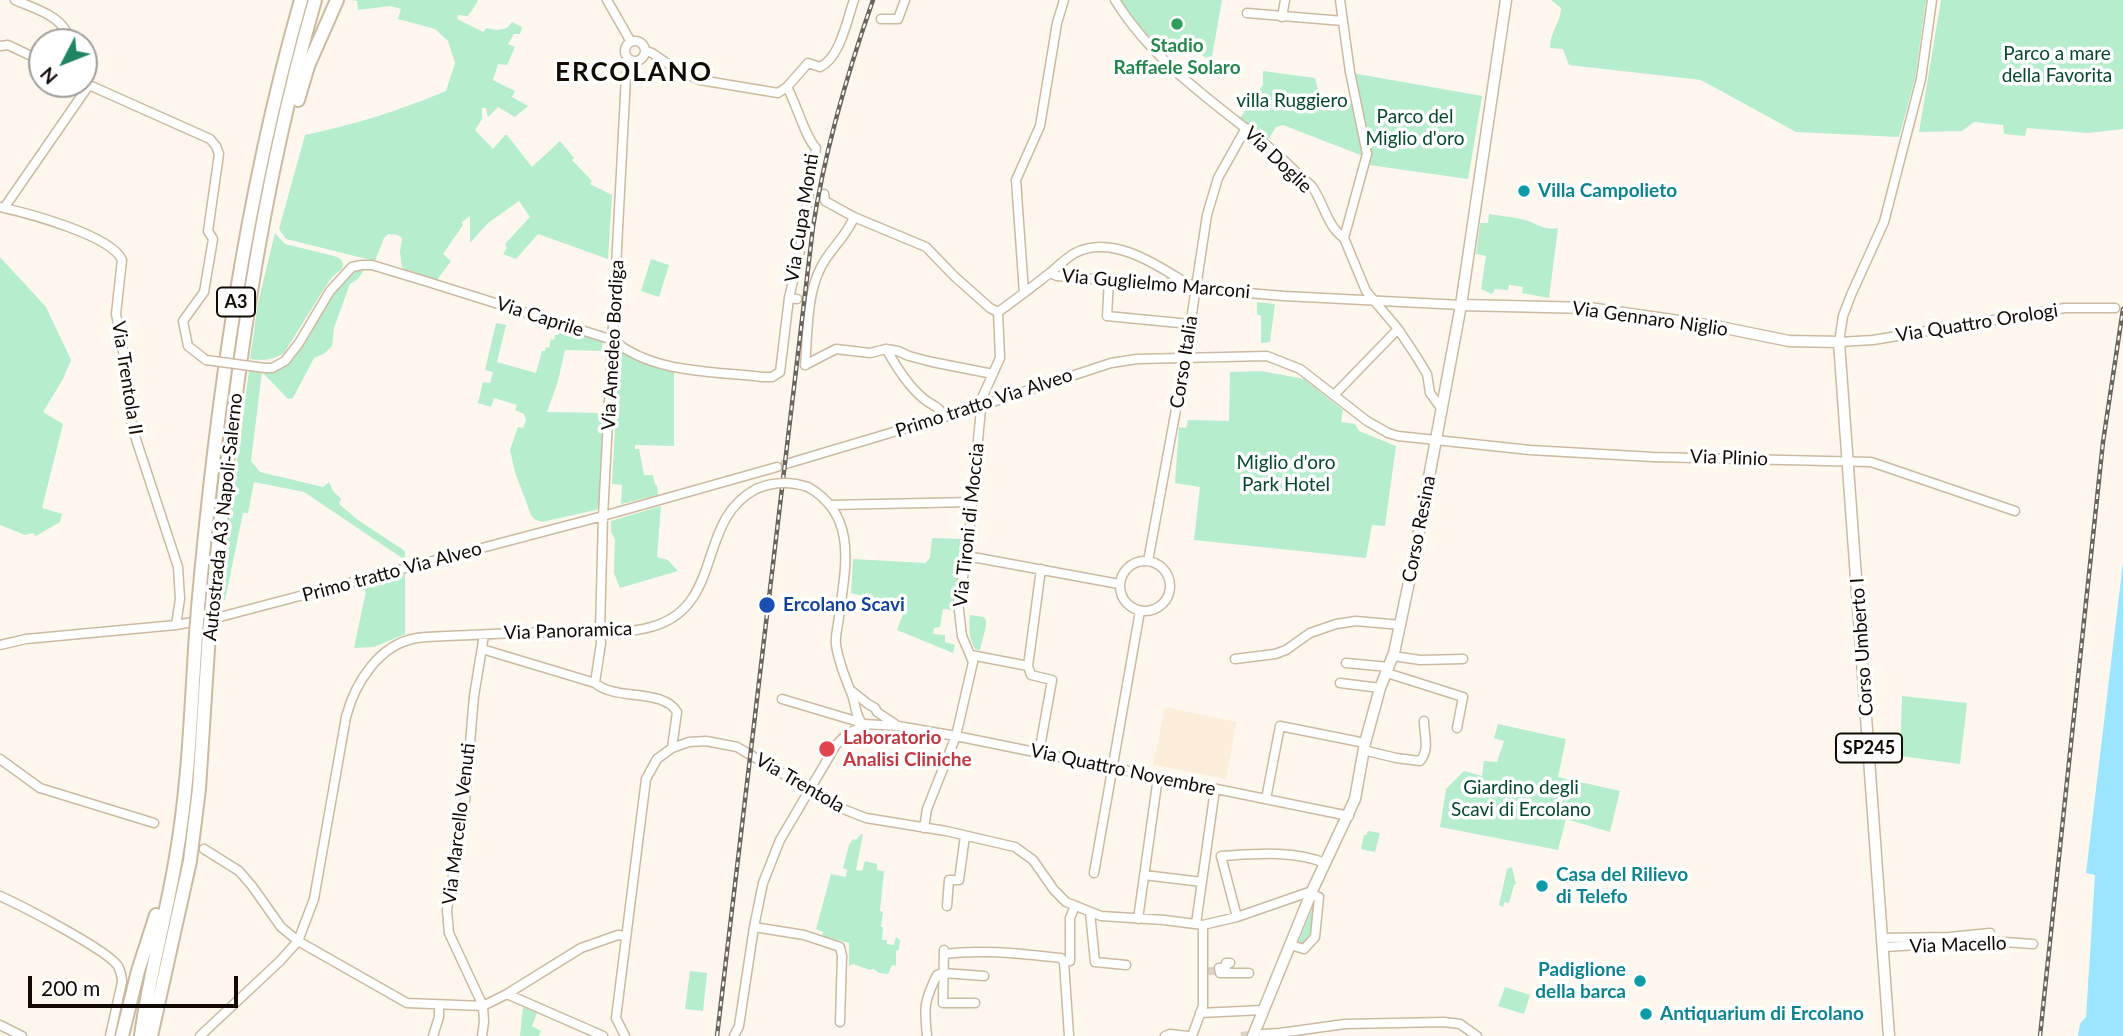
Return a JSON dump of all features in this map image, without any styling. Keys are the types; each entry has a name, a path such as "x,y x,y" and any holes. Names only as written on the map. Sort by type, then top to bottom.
{"highway":[{"name":"Autostrada A3 Napoli-Salerno","path":"151,1036 180,908 195,820 204,732 203,633 198,608 224,386 251,213 300,0"},
{"name":"Autostrada A3 Napoli-Salerno","path":"141,1036 147,989 176,859 203,633 212,604 252,286 265,211 315,0"},
{"path":"265,211 279,173 308,66 337,0"},
{"path":"122,1036 138,971 167,878 176,859"}],"main road":[{"name":"Corso Resina","path":"1258,1035 1263,1010 1311,892 1355,799 1364,747 1401,625 1461,305 1506,0"},
{"name":"Via Gennaro Niglio","path":"1461,305 1590,308 1720,327 1789,341 1839,342"},
{"name":"Corso Umberto I","path":"1839,342 1889,1036"}],"street":[{"path":"15,0 55,18 64,28"},
{"path":"607,0 631,42"},
{"path":"646,51 639,61 631,60 625,52 628,44 639,42 646,51 700,80 778,93 787,87 808,63 820,67 828,64 835,55 854,0"},
{"path":"881,19 898,19 905,0"},
{"path":"1024,293 1016,180 1040,126 1063,0"},
{"name":"Via Doglie","path":"1115,0 1142,42 1271,148 1313,188 1328,219 1344,238 1366,291 1398,329 1427,374 1430,393 1441,408"},
{"path":"1282,17 1285,0"},
{"path":"1340,0 1350,72 1367,154 1344,238"},
{"name":"SP245","path":"1839,342 1843,316 1884,222 1921,79 1932,0"},
{"path":"1247,13 1343,21"},
{"path":"0,46 8,45 28,54"},
{"name":"Via Amedeo Bordiga","path":"595,683 601,642 603,516 626,76 631,60"},
{"name":"Via Cupa Monti","path":"787,87 796,103 809,142 816,148 799,255 801,299"},
{"name":"Via Caprile","path":"98,88 210,139 216,146 219,154 208,231 214,240 204,292 183,321 188,345 206,360 265,368 272,368 285,361 299,343 330,290 352,267 362,265 372,265 613,340 638,356 675,368 772,377 780,372 801,299"},
{"path":"2,207 76,98"},
{"name":"Corso Italia","path":"1148,561 1185,359 1192,284 1207,215 1218,178 1245,128"},
{"path":"824,194 825,201 926,247 954,276 998,312"},
{"name":"Via Trentola II","path":"2,207 64,223 112,248 119,253 122,260 116,314 129,383 132,428 178,567 180,599 176,625"},
{"path":"854,216 801,299 805,365 836,349 870,353 886,349 932,362 993,374"},
{"path":"1050,273 1074,253 1098,247 1119,249 1192,284"},
{"name":"Via Guglielmo Marconi","path":"998,312 1050,273 1058,276 1192,284 1248,293 1461,305"},
{"path":"1110,280 1107,316 1190,324"},
{"name":"Via Quattro Orologi","path":"1839,342 1873,340 2065,308 2115,308"},
{"name":"Via Tironi di Moccia","path":"924,828 928,809 956,736 973,662 962,636 958,602 967,556 982,398 1000,358 998,312"},
{"path":"1335,394 1398,329"},
{"path":"886,349 894,365 922,398 943,411 944,417"},
{"name":"Primo tratto Via Alveo","path":"0,645 26,639 176,625 220,617 782,466 1111,363 1137,359 1267,356 1300,369 1335,394"},
{"name":"Via Plinio","path":"1335,394 1367,421 1388,433 1530,450 1653,457 1871,462 2015,511"},
{"name":"Via Panoramica","path":"298,941 314,899 351,697 359,682 378,659 411,640 634,630 666,621 679,612 698,591 724,519 738,502 755,489 780,483 808,486 830,505 840,523 846,543 846,563 836,643 845,678 862,721"},
{"path":"830,505 972,502"},
{"path":"967,556 1119,584"},
{"path":"1148,561 1164,570 1170,586 1169,593 1159,607 1140,611 1123,600 1119,584 1129,567 1148,561"},
{"path":"1039,753 1052,680 1031,675 1028,666 1041,569"},
{"path":"1094,873 1140,611"},
{"path":"1235,659 1275,654 1286,650 1310,633 1336,624 1356,621 1401,625"},
{"name":"Via Marcello Venuti","path":"483,1006 449,933 447,910 464,813 474,696 484,635"},
{"path":"482,649 595,683 599,687 668,702 677,712 672,748 657,759 646,779 616,1018 625,1036"},
{"path":"971,654 1028,666"},
{"path":"1393,656 1420,660 1463,659"},
{"path":"1346,663 1388,670 1463,696 1457,729"},
{"path":"1340,683 1380,688"},
{"path":"849,687 868,704 862,706 862,721"},
{"path":"782,698 862,721 877,718 877,712"},
{"name":"Via Quattro Novembre","path":"868,704 898,726"},
{"name":"Via Quattro Novembre","path":"848,733 862,721"},
{"name":"Via Quattro Novembre","path":"734,1036 740,1026 760,896 772,859 780,840 836,745 862,721 956,736 1349,816"},
{"path":"1266,799 1280,726 1396,758 1420,761 1426,745 1424,721"},
{"name":"Via Trentola","path":"672,748 689,742 706,741 737,747 843,809 866,818 1015,847 1033,860 1066,902 1101,916 1199,925 1237,917 1311,892"},
{"path":"0,759 40,788 154,824"},
{"path":"1138,919 1157,777"},
{"path":"1165,1036 1190,1036 1203,1006 1212,971 1199,925 1215,789"},
{"path":"947,906 950,880 959,880 965,836"},
{"path":"204,849 239,871 281,927 298,941 407,1003 483,1006 581,948 626,936"},
{"path":"1237,917 1221,856 1300,856 1325,863"},
{"path":"1144,875 1202,882"},
{"path":"1290,945 1304,949 1315,937 1319,897 1311,892"},
{"path":"0,896 96,949 118,967 122,982 110,1036"},
{"path":"1064,962 1070,961 1070,918 1075,906"},
{"path":"1090,912 1095,962 1126,965"},
{"path":"754,927 804,935 839,947 842,956 840,1022"},
{"path":"1883,943 1990,933"},
{"path":"200,1036 298,941"},
{"name":"Via Macello","path":"1883,943 1989,941 2033,944"},
{"path":"975,1003 943,1003 944,952 1014,953 1062,958 1069,1036"},
{"path":"1212,971 1230,963"},
{"path":"1212,971 1249,973"},
{"path":"927,1036 927,996 937,975 985,976"},
{"path":"507,994 603,1036"},
{"path":"433,1036 439,1017 439,1006"},
{"path":"482,1036 483,1006"},
{"path":"1200,1013 1263,1010"},
{"path":"1258,1035 1345,1024 1444,1022 1460,1024 1477,1036"},
{"path":"1,1027 14,1036"},
{"path":"1,1027 22,1036"}],"shaded area":[{"path":"1165,707 1237,722 1226,779 1153,765"}],"green space":[{"path":"351,0 477,0 468,16 458,15 457,19 483,32 487,28 507,28 512,22 522,27 520,34 514,34 508,44 515,47 507,65 498,64 493,80 515,91 512,97 528,106 515,117 498,107 488,117 486,108 482,108 482,119 475,130 493,149 507,135 532,167 560,141 574,158 572,160 592,181 590,184 612,195 608,259 538,234 516,259 503,254 507,248 505,244 530,217 519,201 488,223 470,243 470,216 462,222 463,225 443,254 451,261 437,280 402,268 402,238 398,235 388,234 384,238 375,261 286,239 279,229 305,135 377,116 446,91 455,63 448,41 435,29 398,19 401,9 390,6 358,10 357,1"},
{"name":"Stadio Raffaele Solaro","path":"1119,0 1222,0 1211,62 1189,45 1166,45 1147,36"},
{"path":"1551,0 1926,0 1915,79 1899,137 1796,132 1701,80 1569,65 1563,49 1550,48 1561,8"},
{"name":"Parco a mare della Favorita","path":"1941,0 2123,0 2123,129 2088,133 2027,128 2025,136 2004,134 2003,125 1974,122 1962,131 1919,132"},
{"name":"villa Ruggiero","path":"1263,71 1315,78 1323,110 1353,97 1363,156 1283,125 1276,127 1266,143 1238,121 1263,85"},
{"name":"Parco del Miglio d'oro","path":"1352,73 1482,96 1468,179 1369,165 1367,140"},
{"path":"1489,214 1525,220 1545,228 1558,228 1549,298 1522,293 1523,287 1509,285 1508,290 1495,289 1492,294 1481,289 1486,256 1476,254 1480,223 1488,223"},
{"path":"275,233 285,244 334,256 341,259 343,264 342,269 327,284 284,353 268,359 250,359 258,303"},
{"path":"0,257 46,307 71,360 43,412 63,424 42,508 62,514 60,522 36,536 33,533 25,535 0,525"},
{"path":"651,259 669,265 659,297 641,291"},
{"path":"364,270 358,279 350,284 334,328 332,346 314,358 293,398 288,399 262,372 287,362 344,277 354,271"},
{"path":"1257,302 1275,304 1270,342 1261,343 1261,316 1257,314"},
{"path":"496,323 506,325 497,362 536,373 542,351 545,351 546,347 549,348 551,339 554,340 555,335 558,335 560,327 603,338 602,351 565,350 547,412 603,413 599,507 596,510 542,522 531,515 510,450 518,427 523,428 526,420 524,414 515,410 517,405 494,398 491,407 478,403 483,382 490,383 493,372 485,370"},
{"path":"619,350 640,360 674,370 674,446 635,445 635,449 639,449 644,475 653,475 658,495 621,504 622,485 612,484"},
{"path":"249,371 262,372 251,461 260,472 323,487 329,482 341,499 339,504 405,551 405,560 304,492 254,482 248,513 243,513 225,600 218,602"},
{"name":"Miglio d'oro Park Hotel","path":"1261,371 1304,379 1343,410 1341,422 1355,424 1359,431 1396,446 1385,526 1372,525 1366,558 1194,540 1200,487 1175,483 1179,427 1186,428 1188,420 1229,421 1230,372"},
{"path":"661,506 657,557 668,560 678,571 620,588 614,573 615,539 611,532 611,521"},
{"path":"932,538 963,539 955,610 943,609 940,627 934,628 933,634 945,635 945,642 955,645 953,653 897,630 903,614 851,593 853,559 925,563 930,558"},
{"path":"405,574 405,634 374,647 354,648 366,591 355,586"},
{"path":"970,615 984,617 986,621 980,650 975,649 971,640"},
{"path":"1902,696 1967,703 1960,764 1900,756"},
{"name":"Giardino degli Scavi di Ercolano","path":"1498,724 1566,739 1558,777 1620,791 1610,832 1566,819 1558,850 1440,827 1446,789 1464,771 1482,776 1484,761 1497,762 1504,741 1494,738"},
{"path":"1368,831 1380,833 1375,852 1361,849 1364,835"},
{"path":"861,834 856,870 862,871 865,861 877,864 877,870 884,871 880,911 883,912 882,940 894,945 896,937 900,940 899,950 896,951 896,966 892,965 888,974 853,964 849,966 849,943 822,936 823,932 816,929 831,874 846,877 847,870 843,868 849,845"},
{"path":"1512,867 1516,884 1509,903 1504,902 1503,907 1499,905 1507,869"},
{"path":"1314,904 1318,905 1314,930 1303,948 1297,946"},
{"path":"690,971 707,973 703,1011 685,1009"},
{"path":"1505,987 1530,995 1524,1014 1498,1006"},
{"path":"523,1007 537,1013 532,1026 541,1031 539,1036 520,1036"}],"water":[{"path":"2123,562 2123,1036 2078,1036 2080,1024 2086,1017 2095,875 2086,873"}],"tunnel":[{"path":"1208,971 1217,971"},
{"path":"1241,1036 1257,1034"}],"railway":[{"path":"717,1036 813,227 838,112 873,0"},
{"path":"2040,1036 2103,442 2123,309"}],"place":[{"name":"Stadio Raffaele Solaro","path":"1177,24"},
{"name":"Villa Campolieto","path":"1524,191"},
{"name":"Ercolano Scavi","path":"767,605"},
{"name":"Laboratorio Analisi Cliniche","path":"827,749"},
{"name":"Casa del Rilievo di Telefo","path":"1542,886"},
{"name":"Padiglione della barca","path":"1640,981"},
{"name":"Antiquarium di Ercolano","path":"1646,1014"}],"district":[{"name":"ERCOLANO","path":"634,73"}]}
